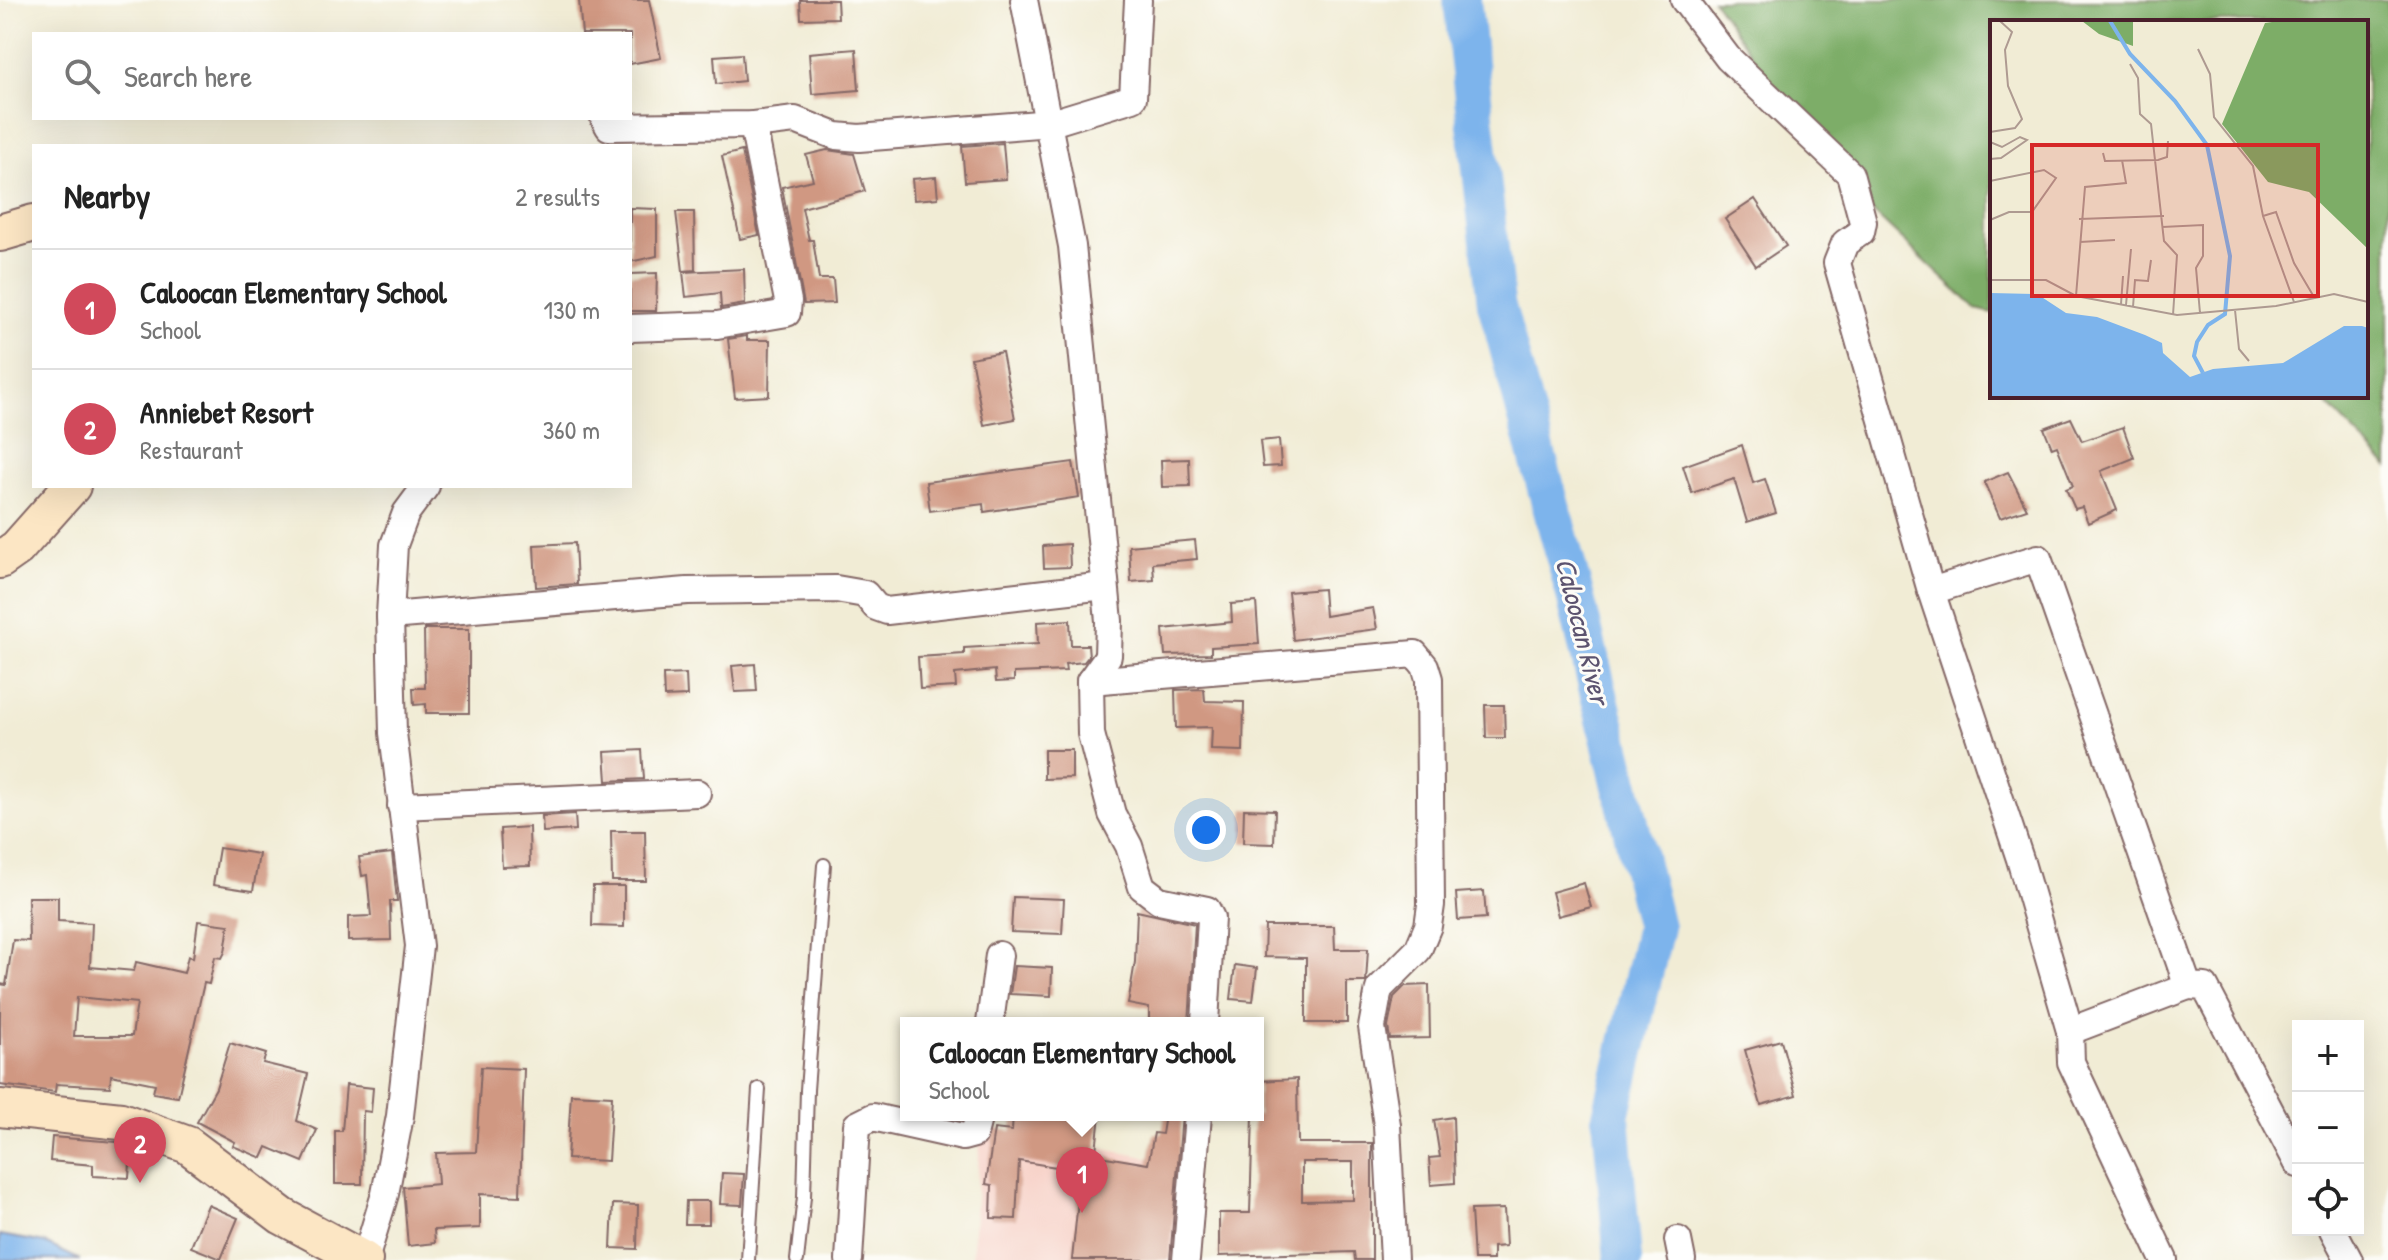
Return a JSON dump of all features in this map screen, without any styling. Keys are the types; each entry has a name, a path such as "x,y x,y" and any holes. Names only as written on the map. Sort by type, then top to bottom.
{"main road":[{"path":"0,233 32,224"},
{"path":"0,560 17,548 70,488"},
{"path":"0,1108 121,1121 188,1145 282,1216 364,1260"}],"street":[{"path":"1024,0 1051,123 1072,246 1105,586 1108,656 1090,681 1091,734 1106,796 1129,846 1142,887 1159,900 1207,910 1211,918 1205,1017"},
{"path":"605,120 609,127 753,125 795,120 836,136 859,138 1051,123 1133,98 1138,0"},
{"path":"1684,0 1728,58 1850,174 1863,222 1861,232 1845,243 1837,263 1931,591 2020,859 2070,1031 2071,1062 2164,1260"},
{"path":"632,328 717,325 787,313 788,301 753,125"},
{"path":"364,1260 385,1194 400,1116 419,946 393,733 390,616 394,545 406,513 425,488"},
{"path":"1931,591 2038,558 2188,986"},
{"path":"390,616 687,591 836,589 865,594 876,607 887,611 1105,586"},
{"path":"1090,681 1415,654 1425,666 1430,693 1431,905 1428,926 1418,950 1379,989 1372,1027 1387,1125 1394,1260"},
{"path":"401,806 697,793"},
{"path":"991,1017 999,955"},
{"path":"2070,1031 2188,986 2205,987 2292,1153"},
{"path":"849,1260 857,1125 873,1117 963,1137 974,1134 977,1121"},
{"path":"1186,1260 1198,1121"},
{"path":"2336,1236 2349,1260"}],"lane":[{"path":"797,1260 804,1197 807,1090 824,865"},
{"path":"748,1260 759,1089"}],"shaded area":[{"path":"981,1126 1193,1166 1185,1260 972,1260"}],"green space":[{"path":"1713,0 2388,0 2388,467 2321,398 2368,398 2368,20 1990,20 1990,312 1976,309 1841,182"}],"water":[{"path":"0,1235 45,1243 80,1260 0,1260"}],"building":[{"path":"579,0 649,0 661,58 632,64 632,32 582,32"},
{"path":"800,0 837,0 838,18 801,19"},
{"path":"856,49 859,90 812,94 809,53"},
{"path":"742,54 744,81 716,84 714,56"},
{"path":"1003,143 1006,179 965,182 962,146"},
{"path":"827,150 854,154 865,191 802,208 809,240 813,240 819,279 833,279 835,303 804,304 782,187 813,180 806,155"},
{"path":"742,151 759,235 740,239 722,156"},
{"path":"936,177 938,198 914,200 912,179"},
{"path":"1755,199 1786,246 1756,266 1725,219"},
{"path":"632,208 657,209 657,256 632,262"},
{"path":"676,212 694,212 695,270 683,271"},
{"path":"744,269 745,304 721,308 720,293 686,297 683,272"},
{"path":"657,273 656,311 632,311 632,274"},
{"path":"747,336 747,340 770,340 769,396 735,398 728,339"},
{"path":"1002,352 1015,419 984,425 971,358"},
{"path":"2071,418 2082,441 2123,427 2134,458 2101,471 2117,510 2088,523 2082,507 2075,509 2066,489 2073,486 2057,446 2052,448 2044,428"},
{"path":"1279,439 1281,466 1263,467 1260,441"},
{"path":"1742,445 1753,483 1765,479 1776,513 1747,522 1734,479 1692,493 1683,466"},
{"path":"1189,459 1190,486 1162,487 1161,460"},
{"path":"1073,462 1079,497 984,512 983,504 930,511 926,482"},
{"path":"2008,472 2027,509 2000,518 1984,482"},
{"path":"1195,540 1197,559 1153,563 1154,580 1131,582 1129,546"},
{"path":"575,543 577,584 536,587 534,545"},
{"path":"1069,544 1070,567 1044,568 1043,546"},
{"path":"1323,589 1325,616 1373,608 1377,629 1293,640 1288,592"},
{"path":"1256,602 1259,644 1211,647 1211,654 1165,655 1163,629 1232,622 1231,604"},
{"path":"1070,620 1071,645 1088,645 1089,656 1084,662 1065,664 1066,671 1014,673 1014,681 996,682 995,670 955,674 956,687 920,689 918,657 964,654 964,648 1038,644 1037,622"},
{"path":"424,629 469,629 469,713 426,713 426,704 414,705 413,688 425,688"},
{"path":"755,664 757,691 735,692 732,666"},
{"path":"686,674 687,696 664,697 663,675"},
{"path":"1204,689 1205,701 1244,702 1243,751 1211,750 1212,727 1176,728 1175,690"},
{"path":"1485,705 1504,705 1505,738 1486,738"},
{"path":"642,750 644,779 607,781 605,752"},
{"path":"1044,750 1072,750 1072,778 1044,779"},
{"path":"1244,809 1275,810 1274,844 1243,843"},
{"path":"575,814 576,830 543,832 542,816"},
{"path":"529,827 530,866 502,867 500,829"},
{"path":"611,831 645,831 646,881 612,881"},
{"path":"219,848 259,854 253,891 213,885"},
{"path":"392,853 397,901 390,901 391,940 348,941 348,917 371,916 367,875 362,876 359,857"},
{"path":"1584,883 1591,907 1558,916 1552,892"},
{"path":"593,886 624,886 624,927 592,926"},
{"path":"1484,891 1486,918 1458,920 1456,893"},
{"path":"28,897 58,897 58,921 92,923 90,967 134,971 136,962 184,973 188,956 193,958 198,921 229,925 225,952 222,958 215,957 209,984 204,983 178,1097 153,1093 155,1084 111,1075 110,1087 56,1084 55,1092 0,1085 0,984 6,985 13,940 29,941","holes":["77,997 137,1003 132,1036 74,1036"]},
{"path":"1013,897 1064,899 1062,934 1011,932"},
{"path":"1137,911 1195,924 1189,1017 1149,1017 1149,1008 1128,1004 1135,962"},
{"path":"1265,926 1334,926 1335,949 1368,949 1366,982 1347,982 1347,1023 1306,1023 1306,958 1264,957"},
{"path":"1235,965 1257,968 1253,1001 1231,999"},
{"path":"1014,966 1052,968 1051,996 1010,994"},
{"path":"1429,985 1430,1038 1390,1039 1388,1027 1394,997 1405,986"},
{"path":"1781,1040 1796,1095 1761,1105 1745,1050"},
{"path":"230,1043 266,1054 263,1063 308,1074 297,1121 317,1130 303,1162 267,1147 262,1158 233,1146 235,1142 197,1122 216,1088"},
{"path":"481,1067 524,1069 520,1196 480,1194 480,1228 434,1230 435,1243 408,1246 403,1187 438,1184 436,1153 476,1152"},
{"path":"1297,1079 1298,1143 1372,1143 1372,1260 1355,1260 1354,1252 1219,1256 1219,1213 1250,1213 1253,1121 1264,1121 1264,1081","holes":["1302,1162 1353,1162 1353,1200 1302,1201"]},
{"path":"346,1085 373,1088 371,1112 363,1111 362,1184 335,1184 335,1131 342,1131"},
{"path":"571,1094 612,1096 608,1161 567,1159"},
{"path":"1453,1117 1455,1183 1431,1185 1429,1158 1440,1157 1434,1120"},
{"path":"1013,1121 1099,1121 1096,1151 1101,1152 1100,1156 1148,1164 1154,1133 1162,1134 1164,1121 1182,1121 1170,1260 1072,1260 1081,1171 1019,1161 1016,1219 991,1218 992,1185 986,1184 994,1129 1012,1131"},
{"path":"52,1137 116,1142 131,1147 129,1178 93,1176 93,1165 50,1161"},
{"path":"722,1173 744,1174 742,1205 720,1204"},
{"path":"686,1201 709,1201 709,1224 685,1224"},
{"path":"613,1204 638,1205 637,1249 611,1248"},
{"path":"208,1205 238,1218 221,1259 191,1247"},
{"path":"1504,1209 1506,1246 1493,1247 1493,1260 1474,1260 1471,1210"}],"waterway":[{"name":"Caloocan River","path":"1462,0 1496,303 1574,591 1655,927 1611,1116 1623,1260"}],"place":[{"name":"Anniebet Resort","path":"140,1183"},
{"name":"Caloocan Elementary School","path":"1082,1213"}]}
